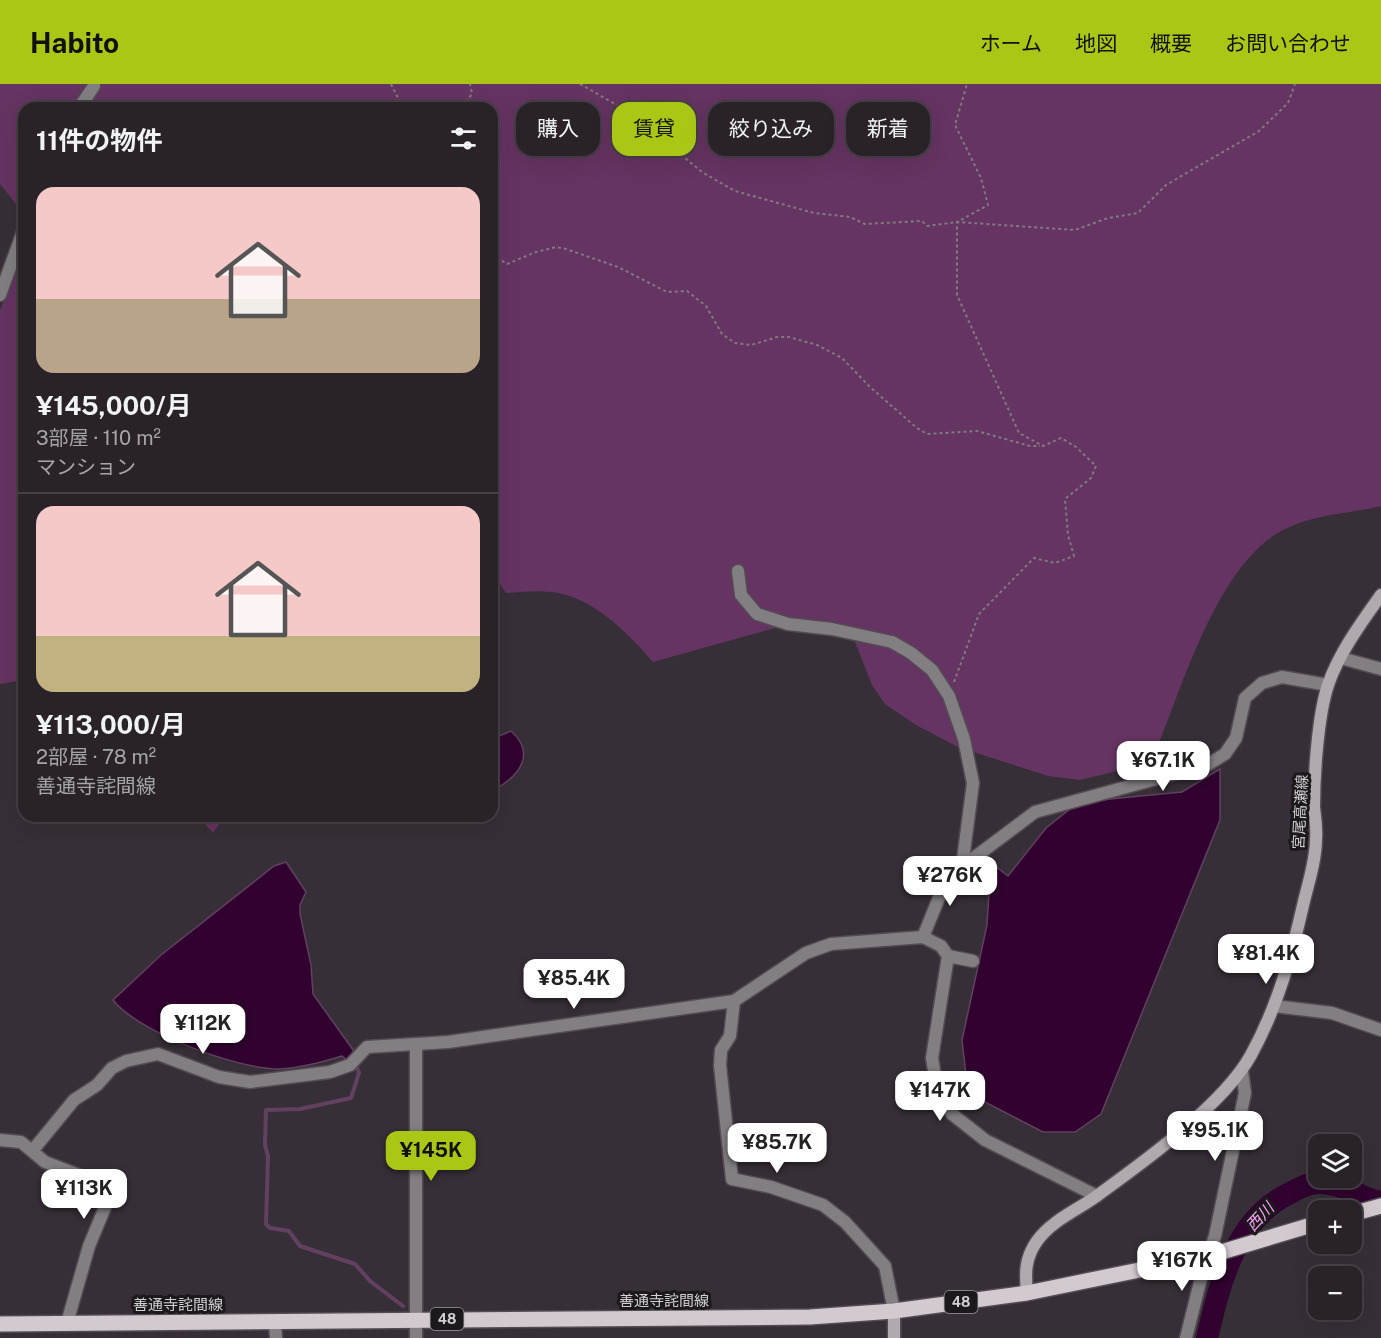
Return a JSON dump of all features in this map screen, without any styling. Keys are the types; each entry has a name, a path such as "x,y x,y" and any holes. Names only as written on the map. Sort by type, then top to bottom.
{"main road":[{"name":"宮尾高瀬線","path":"1027,1293 1025,1270 1028,1257 1037,1240 1050,1227 1097,1196 1212,1104 1242,1071 1275,1006 1296,935 1316,839 1314,806 1322,714 1328,685 1359,625 1381,596"},
{"path":"1362,1211 1381,1206"},
{"name":"善通寺詫間線","path":"0,1324 67,1323 276,1330 416,1320 810,1317 894,1311 1027,1293 1208,1256 1308,1226"},
{"path":"894,1311 894,1338"}],"street":[{"path":"83,102 94,86"},
{"path":"0,295 18,246"},
{"path":"738,571 741,595 757,614 788,624 832,629 892,642 911,653 932,670 949,696 964,739 973,783 962,867"},
{"path":"1341,658 1381,669"},
{"path":"923,937 947,878 1035,812 1207,765 1225,754 1236,738 1245,698 1262,683 1281,677 1328,685"},
{"path":"33,1150 74,1100 97,1085 112,1068 126,1061 158,1054 219,1077 250,1082 330,1072 350,1065 367,1047 416,1044 594,1023 687,1006 735,1001 807,953 831,944 923,937 941,946 948,956 973,961"},
{"path":"948,956 932,1058 937,1088 952,1114 985,1140 1097,1196"},
{"path":"735,1001 730,1036 722,1050 720,1065 732,1179 771,1187 823,1205 845,1222 885,1266 894,1311"},
{"path":"1275,1006 1332,1013 1381,1030"},
{"path":"416,1044 416,1338"},
{"path":"1186,1338 1215,1236 1245,1093 1242,1071"},
{"path":"0,1140 21,1142 45,1162 110,1187 106,1205 89,1246 67,1323"}],"path":[{"path":"391,84 400,102"},
{"path":"467,102 472,93 470,84"},
{"path":"580,84 624,109 639,114 672,140 680,153 702,172 735,191 814,213 850,217 865,224 922,221 927,226 957,222 1075,230 1108,218 1138,213 1166,184 1259,131 1288,103 1295,84"},
{"path":"957,222 988,205 981,178 955,125 967,84"},
{"path":"957,222 957,295 1019,433 1043,446"},
{"path":"498,258 507,264 556,247 588,256 667,292 687,291 706,306 722,334 735,343 751,345 777,337 789,337 817,345 842,358 870,387 927,434 977,431 1030,446 1043,446 1060,438 1076,447 1096,466 1091,478 1065,499 1068,535 1074,556 1054,563 1034,558 979,614 949,696"}],"shaded area":[{"path":"0,84 1381,84 1381,506 1331,515 1295,525 1283,530 1260,547 1239,570 1221,598 1204,630 1155,753 1142,765 1080,780 1048,776 958,747 916,725 885,704 872,685 855,642 844,630 800,621 653,662 621,628 582,601 547,591 506,593 498,582 498,102 18,102 18,206 0,184"},
{"path":"18,266 18,681 0,684 0,310"},
{"path":"511,731 519,740 523,749 523,757 516,773 498,788 498,736"},
{"path":"1220,769 1220,820 1101,1114 1075,1132 1043,1132 981,1100 967,1083 962,1040 987,925 991,863 1008,876 1046,828 1079,802 1182,792"},
{"path":"203,822 221,822 213,833"},
{"path":"286,862 306,892 300,905 300,914 311,965 313,994 356,1054 348,1061 342,1056 279,1069 239,1063 190,1047 144,1025 113,1000 161,955 274,866"}],"waterway":[{"path":"356,1065 359,1073 351,1098 300,1109 266,1110 265,1145 268,1156 266,1224 270,1228 289,1231 300,1246 355,1264 370,1281 403,1306"},
{"name":"西川","path":"1207,1338 1224,1275 1233,1255 1243,1236 1271,1204 1301,1187 1316,1183 1336,1185 1381,1202"}]}
